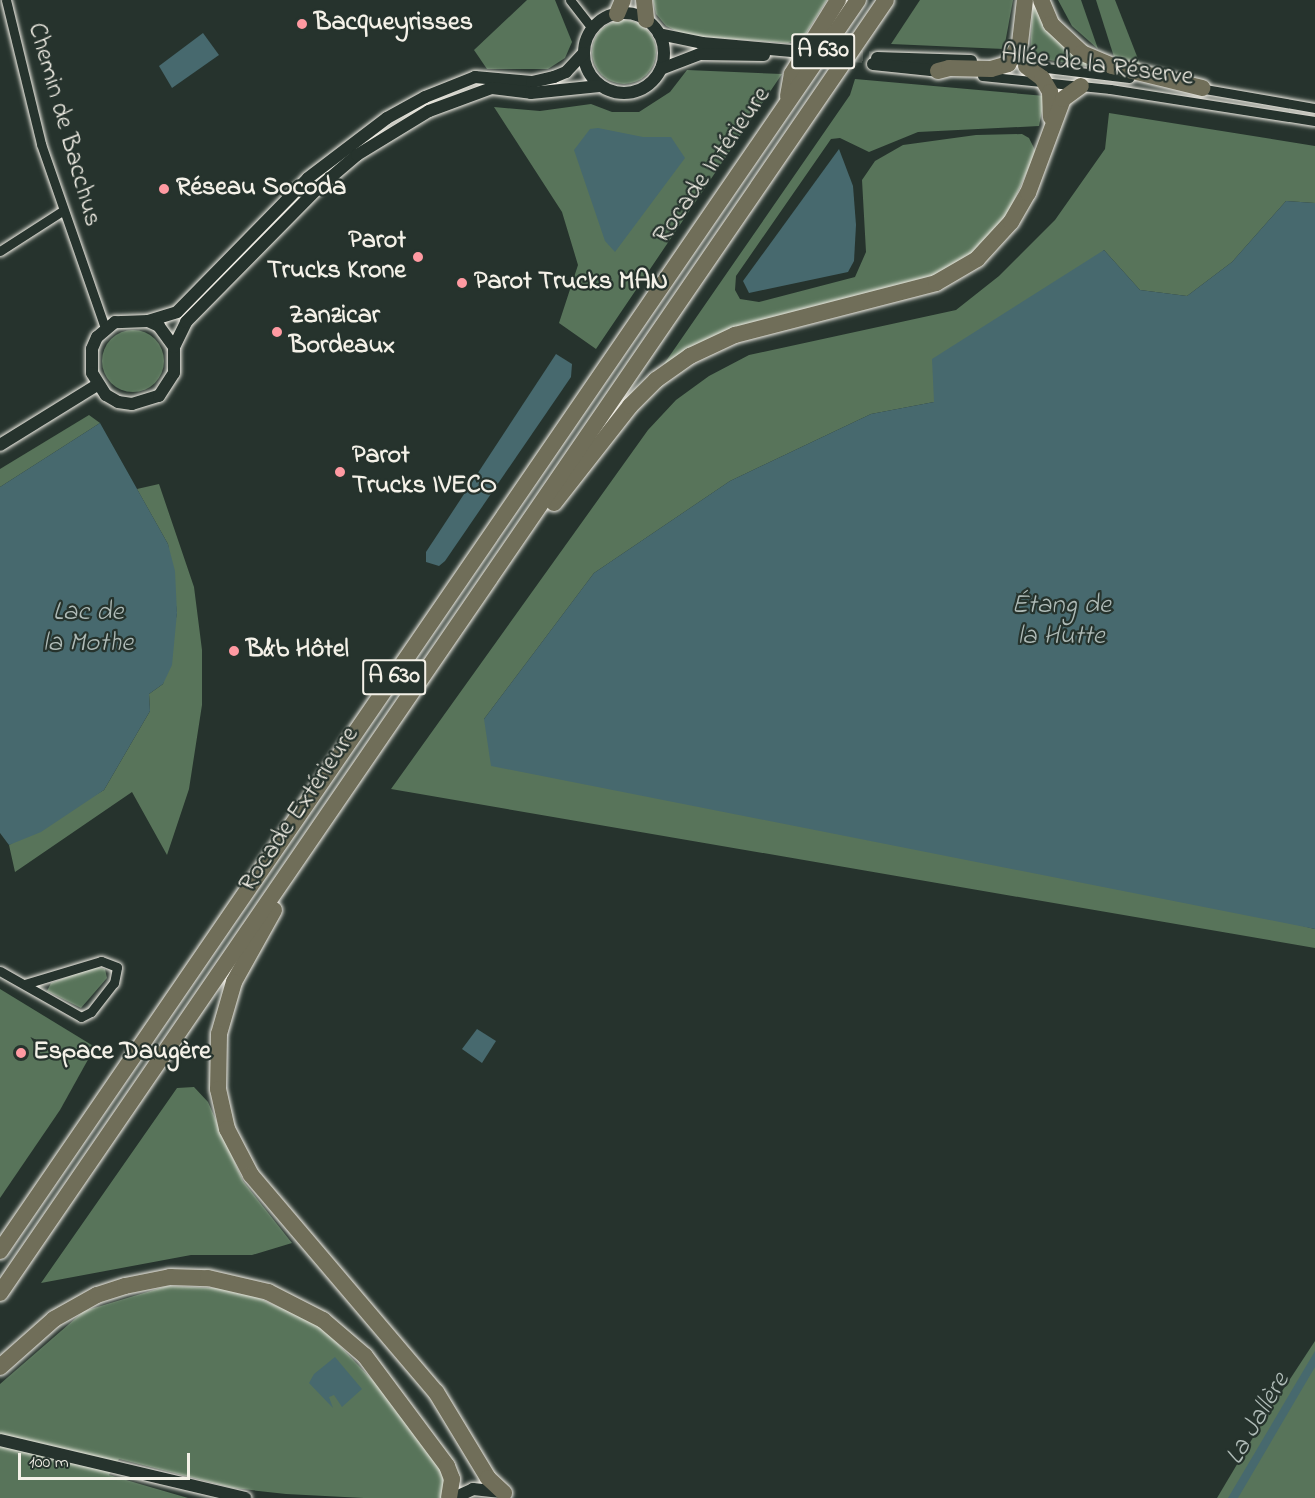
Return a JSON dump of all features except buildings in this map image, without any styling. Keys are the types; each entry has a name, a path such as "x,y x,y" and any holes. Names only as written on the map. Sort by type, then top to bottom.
{"highway":[{"path":"644,0 646,20"},
{"path":"788,102 792,74 838,0"},
{"name":"Rocade Intérieure","path":"0,1251 858,0"},
{"name":"Rocade Extérieure","path":"0,1293 886,0"},
{"path":"938,72 949,68 991,69 1008,64 1020,43 1025,0"},
{"path":"1041,0 1051,24 1062,37 1094,60 1202,88"},
{"path":"1026,66 1045,82 1052,98 1050,133"},
{"path":"447,641 630,406 656,380 690,356 735,335 936,283 977,260 1011,222 1028,193 1063,99 1081,86"},
{"path":"331,808 228,998 219,1034 216,1065 222,1107 236,1149 251,1175 436,1392 488,1478 507,1496"},
{"path":"0,1367 54,1319 97,1295 125,1286 170,1277 208,1278 268,1292 323,1320 365,1356 447,1466 452,1479 449,1498"}],"street":[{"name":"Chemin de Bacchus","path":"6,0 62,211 105,328"},
{"path":"570,0 592,28"},
{"path":"148,321 163,331 174,347 176,364 169,385 146,402 118,402 97,385 91,367 92,349 105,328 125,319 148,321 177,312 308,178 387,118 425,96 475,76 532,82 566,72 584,53 592,28 620,7 646,20 659,34 664,51 661,69"},
{"path":"174,347 186,322 275,228 357,155 393,132 458,99 492,88 531,93 600,86 630,93 649,85 661,69 685,56 791,54 702,43 659,34"},
{"path":"584,53 588,72 600,86"},
{"name":"Allée de la Réserve","path":"1315,108 1202,88 1008,64 875,61 938,72 1081,86 1315,121"},
{"path":"0,251 62,211"},
{"path":"0,445 97,385"},
{"path":"0,971 81,1017 86,1016 114,983 117,967 101,961 25,984"},
{"path":"0,1440 245,1498"},
{"path":"454,1498 473,1489 507,1496"}],"green space":[{"path":"527,0 555,0 572,42 565,58 548,69 487,69 474,50"},
{"path":"653,0 827,0 803,38 788,43 687,36 666,26 656,14"},
{"path":"920,0 1013,0 1004,49 891,44"},
{"path":"1033,0 1046,30 1092,67 1030,57"},
{"path":"1058,0 1081,0 1098,49 1072,26"},
{"path":"1096,0 1115,0 1140,64 1114,57"},
{"path":"624,20 642,26 650,34 656,52 650,70 642,78 624,84 606,78 598,70 592,52 598,34 606,26"},
{"path":"687,70 782,74 596,349 559,323 578,265 562,212 494,107 540,111 591,104 612,112 639,112 670,92"},
{"path":"855,79 1045,96 1039,126 918,132 869,152 840,138 831,139 736,276 735,290 740,299 759,302 855,277 866,252 862,180 875,161 903,145 976,135 1022,134 1029,138 1036,152 1005,220 976,253 934,276 664,364 850,95"},
{"path":"1109,113 1315,146 1315,203 1286,201 1232,262 1187,296 1140,290 1104,250 934,402 871,414 730,481 594,573 484,719 1315,929 1315,948 391,789 648,430 676,400 709,376 749,355 956,310 999,276 1055,220 1105,149"},
{"path":"127,330 139,330 155,339 162,349 164,361 162,373 155,383 139,392 127,392 116,387 107,378 102,367 102,355 107,344 116,335"},
{"path":"89,415 100,423 0,487 0,469"},
{"path":"159,484 194,587 202,650 202,705 189,789 167,855 132,792 15,872 9,845 104,790 150,711 149,694 163,684 177,613 168,544 137,489"},
{"path":"94,967 105,969 107,978 81,1008 47,991 51,983"},
{"path":"0,989 95,1047 60,1110 0,1198"},
{"path":"194,1087 208,1102 243,1181 292,1243 252,1255 191,1255 41,1283 177,1088"},
{"path":"167,1286 238,1289 320,1325 400,1409 431,1449 445,1482 444,1494 441,1498 364,1498 286,1494 233,1488 119,1459 109,1475 188,1498 0,1498 0,1384 84,1311"},
{"path":"1315,1341 1315,1498 1217,1498 1267,1414"}],"water":[{"path":"203,33 219,55 172,88 159,66"},
{"path":"598,128 643,137 671,137 685,158 615,252 605,241 574,150 590,129"},
{"path":"839,149 853,186 856,225 854,261 848,272 749,293 743,281"},
{"name":"Étang de la Hutte","path":"1286,201 1315,203 1315,929 491,766 484,719 594,573 730,481 871,414 934,402 932,359 1104,250 1140,290 1187,296 1232,262"},
{"path":"556,354 572,364 571,377 445,561 439,566 426,562 426,552"},
{"name":"Lac de la Mothe","path":"100,423 168,544 175,571 177,613 172,665 163,684 149,694 150,711 104,790 41,832 9,845 0,833 0,487"},
{"path":"477,1029 496,1041 482,1063 462,1049"},
{"path":"1315,1351 1315,1367 1238,1498 1228,1498"},
{"path":"335,1357 362,1389 342,1407 334,1395 329,1397 333,1408 309,1383 314,1374"}],"tunnel":[{"path":"815,53 877,58"}],"place":[{"name":"Bacqueyrisses","path":"302,24"},
{"name":"Réseau Socoda","path":"164,189"},
{"name":"Parot Trucks Krone","path":"418,257"},
{"name":"Parot Trucks MAN","path":"462,283"},
{"name":"Zanzicar Bordeaux","path":"277,332"},
{"name":"Parot Trucks IVECO","path":"340,472"},
{"name":"B&b Hôtel","path":"234,651"},
{"name":"Espace Daugère","path":"21,1053"}],"water label":[{"name":"La Jallère","path":"1258,1419"}]}
